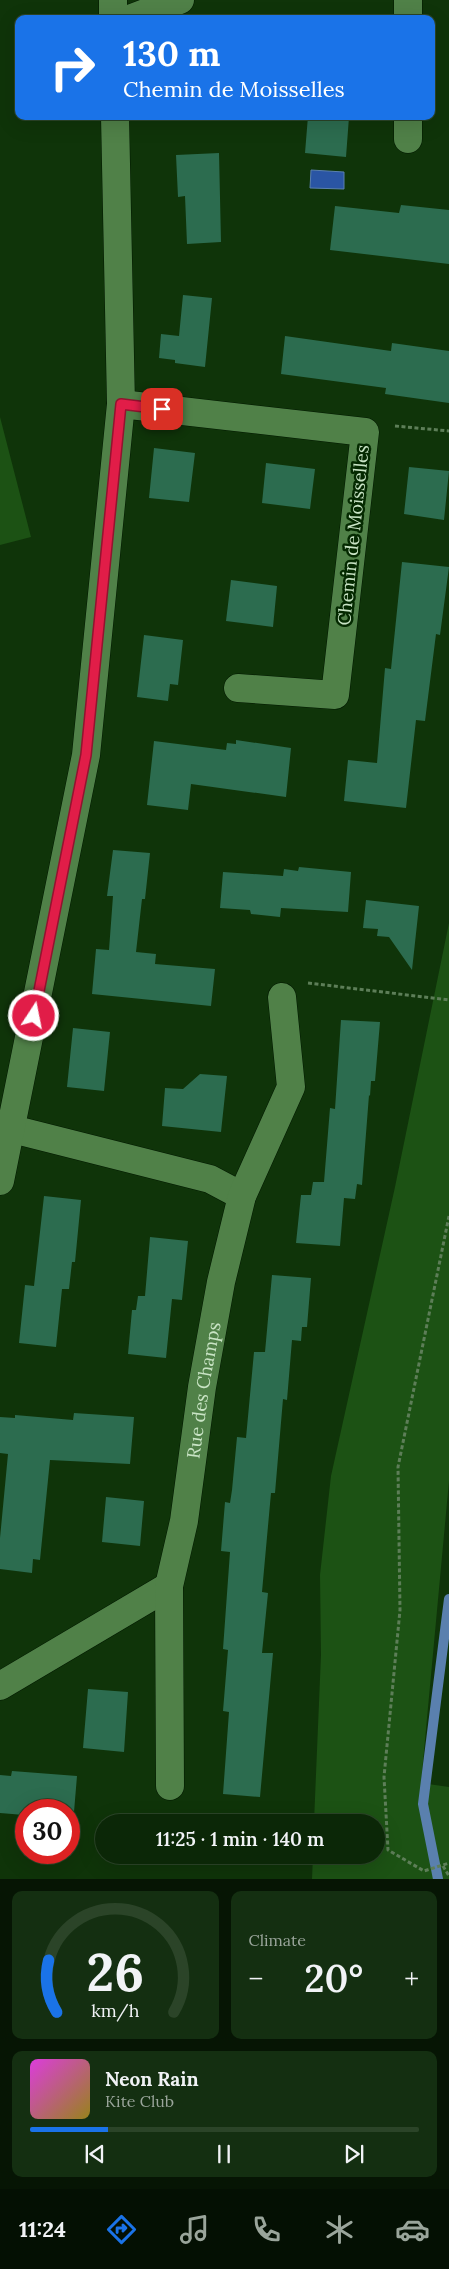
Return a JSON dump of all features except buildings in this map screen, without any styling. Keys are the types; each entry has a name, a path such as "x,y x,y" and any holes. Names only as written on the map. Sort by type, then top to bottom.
{"street":[{"path":"113,0 113,15"},
{"path":"140,15 180,0"},
{"path":"408,0 408,15"},
{"path":"0,1181 86,755 121,404 115,120"},
{"name":"Chemin de Moisselles","path":"121,404 365,432 335,695 238,688"},
{"name":"Rue des Champs","path":"170,1786 169,1586 184,1520 202,1388 221,1282 242,1196 291,1087 282,997"},
{"path":"12,1129 210,1179 242,1196"},
{"path":"0,1686 169,1586"}],"path":[{"path":"365,432 380,425 449,431"},
{"path":"282,997 304,983 449,1000"},
{"path":"449,1216 398,1466 400,1610 384,1777 388,1850 424,1871 449,1863"},
{"path":"442,1866 449,1876"}],"green space":[{"path":"0,417 31,537 0,545"},
{"path":"449,923 449,1481 421,1783 449,1787 449,1879 312,1879 313,1864 385,1864 385,1814 314,1814 321,1655 320,1575 331,1476 395,1187"}],"water":[{"path":"311,170 344,172 344,189 310,188"}],"waterway":[{"path":"438,1879 423,1804 449,1599"}],"route":[{"path":"34,1016 86,755 121,404 162,409"}]}
